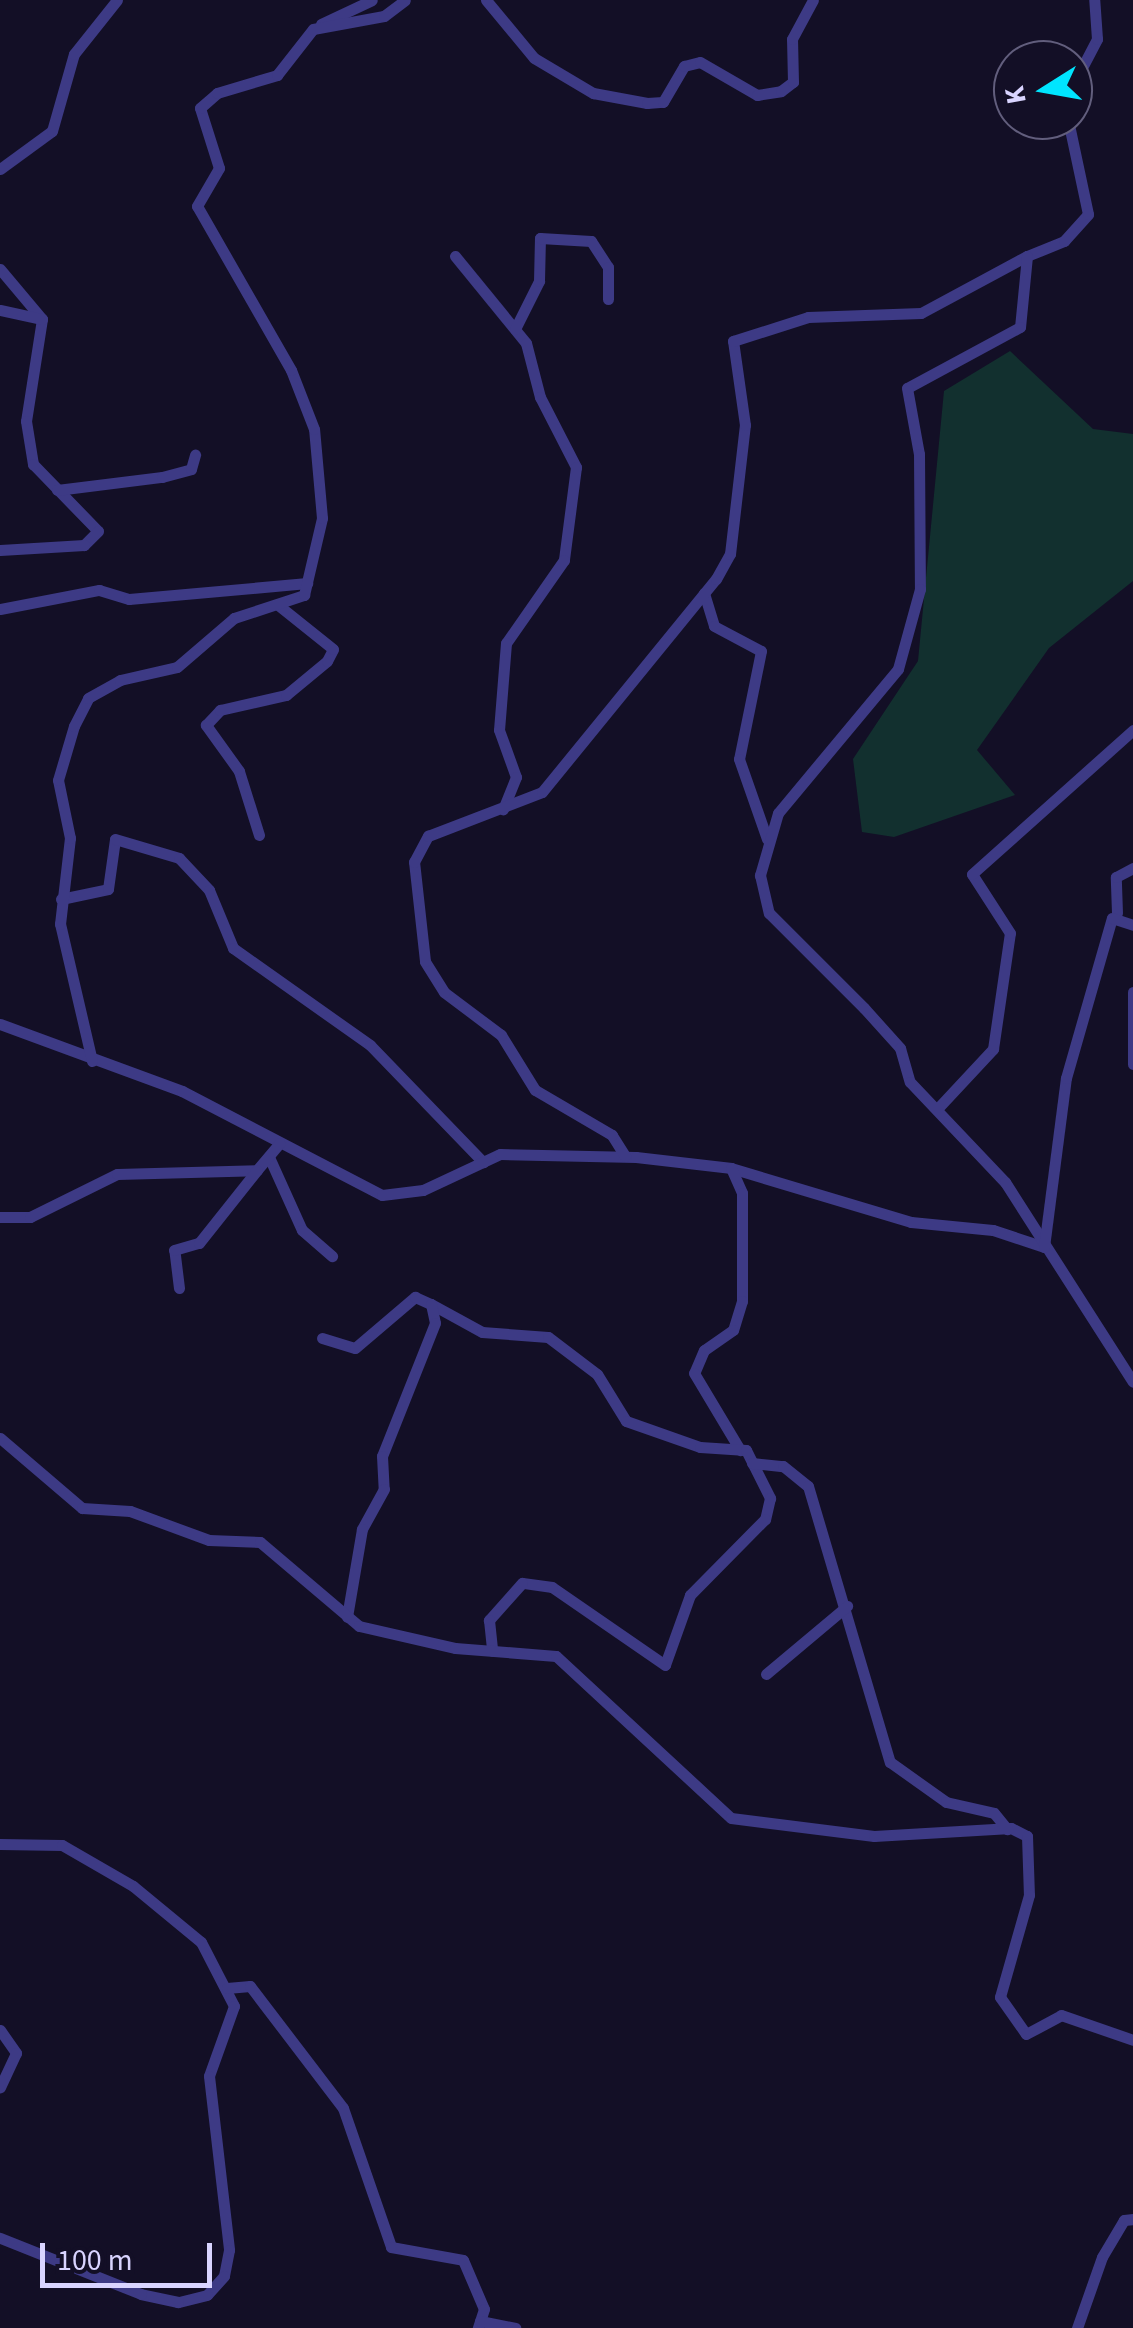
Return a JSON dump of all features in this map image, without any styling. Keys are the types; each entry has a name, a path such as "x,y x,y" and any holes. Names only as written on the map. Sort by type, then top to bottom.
{"street":[{"path":"0,169 52,131 74,54 117,0"},
{"path":"92,1061 61,899 70,838 58,780 88,698 178,667 214,630 304,596 322,518 314,430 197,206 219,168 200,108 217,93 277,74 313,29 372,0"},
{"path":"486,0 534,58 593,92 647,103 663,102 684,66 700,62 757,96 782,91 793,82 792,38 813,0"},
{"path":"1093,48 1097,40 1094,0"},
{"path":"313,29 384,16 401,1"},
{"path":"625,1156 612,1136 535,1090 501,1035 444,992 425,961 414,862 428,836 542,792 583,750 704,594 730,554 746,426 733,342 808,316 921,313 1064,241 1088,214 1072,140"},
{"path":"514,329 539,281 540,238 591,242 608,267 608,299"},
{"path":"455,256 514,329 576,466 564,560 506,643 499,730 516,777 502,810"},
{"path":"766,839 898,669 920,588 919,454 907,388 1020,327 1028,256"},
{"path":"0,269 42,319 26,421 33,464 94,522 96,538 0,550"},
{"path":"0,310 42,319"},
{"path":"56,490 162,477 191,469 195,455"},
{"path":"0,609 98,590 129,599 307,583"},
{"path":"704,594 714,626 761,651 740,760 766,839 760,875 770,913 900,1048 910,1082 1005,1182 1133,1382"},
{"path":"259,834 238,771 206,725 220,710 286,695 327,661 333,649 278,605"},
{"path":"938,1108 993,1050 1008,953 1010,933 972,874 1133,730"},
{"path":"61,899 108,889 116,838 179,858 210,890 233,948 370,1045 484,1162"},
{"path":"1044,1247 1066,1078 1117,913 1116,877 1133,868"},
{"path":"1117,913 1133,925"},
{"path":"1133,992 1133,1064"},
{"path":"0,1024 182,1091 382,1195 423,1190 484,1162 537,1152 625,1156 731,1168 912,1222 992,1230 1044,1247"},
{"path":"179,1288 174,1250 198,1243 280,1143"},
{"path":"269,1156 302,1230 332,1256"},
{"path":"492,1651 488,1620 522,1584 552,1586 665,1665 690,1594 765,1519 770,1498 694,1373 704,1350 733,1330 742,1301 742,1193 731,1168"},
{"path":"0,1217 30,1217 117,1174 258,1170"},
{"path":"322,1338 355,1348 415,1297 482,1332 548,1337 597,1374 626,1421 740,1450"},
{"path":"347,1618 362,1530 384,1489 382,1456 435,1323 432,1304"},
{"path":"0,1438 82,1508 130,1512 209,1540 260,1542 347,1618 492,1651 556,1656 731,1818 874,1836 1007,1828 1027,1836 1029,1896 1000,1997 1026,2034 1061,2015 1133,2040"},
{"path":"752,1463 783,1466 808,1486 847,1606 890,1762 946,1802 994,1813 1007,1828"},
{"path":"766,1674 847,1606"},
{"path":"0,1844 62,1845 134,1886 201,1942 234,2006 209,2076 224,2276 206,2295 178,2302 0,2238"},
{"path":"227,1988 250,1986 343,2108 391,2247 463,2260 484,2308 479,2325 515,2328"},
{"path":"0,2030 16,2053 0,2088"},
{"path":"1077,2328 1102,2257 1124,2220 1133,2219"}],"green space":[{"path":"1010,351 1093,429 1133,434 1133,581 1049,648 977,750 1015,795 894,837 862,832 853,759 918,661 944,391"}]}
